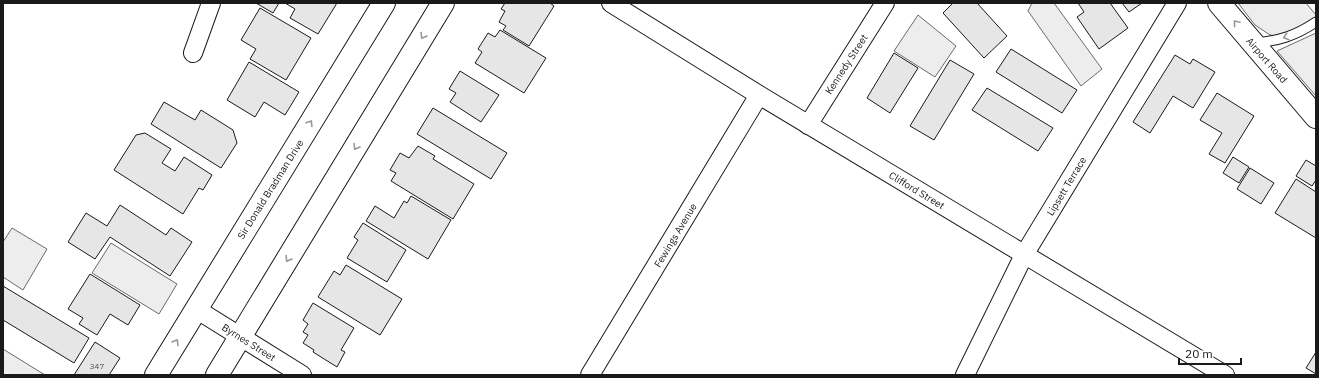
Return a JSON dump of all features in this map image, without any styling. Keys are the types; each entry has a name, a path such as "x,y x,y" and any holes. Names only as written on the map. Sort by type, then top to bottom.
{"main road":[{"name":"Sir Donald Bradman Drive","path":"156,375 384,3"},
{"path":"217,375 443,3"},
{"name":"Airport Road","path":"1219,3 1316,117"}],"street":[{"path":"193,53 211,3"},
{"name":"Clifford Street","path":"611,3 808,125 1225,375"},
{"name":"Kennedy Street","path":"808,125 885,3"},
{"name":"Lipsett Terrace","path":"965,375 1024,255 1177,3"},
{"name":"Fewings Avenue","path":"590,375 759,95"},
{"name":"Byrnes Street","path":"196,309 302,375"}],"lane":[{"path":"1252,43 1273,41 1290,36 1316,22"}],"shaded area":[{"path":"1032,3 1054,3 1102,69 1081,86 1028,11"},
{"path":"1238,3 1306,3 1316,15 1316,19 1285,34 1278,36 1270,35 1255,25"},
{"path":"918,15 956,46 935,77 894,51"},
{"path":"1316,33 1316,96 1277,51"},
{"path":"12,228 47,249 23,290 3,277 3,242"},
{"path":"111,243 177,284 159,314 92,273"},
{"path":"3,349 45,375 3,375"}],"building":[{"path":"256,3 279,3 273,13"},
{"path":"285,3 337,3 318,34 290,18 295,9"},
{"path":"505,3 550,3 554,6 529,46 503,30 506,26 499,22 505,11 501,9"},
{"path":"953,3 977,3 1007,36 984,58 943,13"},
{"path":"1078,3 1110,3 1128,28 1099,49 1077,17 1084,12"},
{"path":"1122,3 1142,3 1129,12"},
{"path":"260,8 311,38 286,80 250,59 256,49 241,40"},
{"path":"500,30 546,58 524,93 475,63 482,52 478,49 488,33 495,37"},
{"path":"1011,49 1077,90 1062,113 996,72"},
{"path":"894,53 918,68 890,113 867,98"},
{"path":"1175,55 1190,64 1193,59 1215,72 1193,108 1173,96 1150,133 1133,122"},
{"path":"950,60 974,74 934,140 910,126"},
{"path":"249,62 299,92 285,115 264,102 255,117 227,100"},
{"path":"460,71 499,95 481,122 450,102 456,93 449,89"},
{"path":"987,88 1053,128 1038,151 972,110"},
{"path":"1217,93 1254,116 1225,163 1209,154 1222,133 1200,120"},
{"path":"164,102 195,120 201,110 233,130 237,143 221,168 151,124"},
{"path":"433,108 507,153 491,179 417,134"},
{"path":"145,133 171,149 162,163 175,171 184,157 212,175 203,190 199,188 183,214 114,170 136,135"},
{"path":"418,146 435,156 433,159 474,184 453,219 391,181 396,173 390,170 400,153 409,158"},
{"path":"1233,157 1249,167 1239,183 1223,173"},
{"path":"1306,160 1316,166 1316,180 1312,186 1296,176"},
{"path":"1250,168 1274,183 1261,204 1237,189"},
{"path":"1296,179 1316,192 1316,238 1275,213"},
{"path":"411,196 451,220 428,259 366,221 375,206 394,218 404,201 407,203"},
{"path":"120,205 166,235 171,228 192,242 170,276 110,237 95,259 68,242 86,213 107,226"},
{"path":"363,223 406,250 387,282 347,258 358,240 354,237"},
{"path":"346,265 402,299 380,335 318,297 334,271 340,275"},
{"path":"90,274 140,305 128,325 110,314 97,335 79,324 83,318 68,309"},
{"path":"3,286 89,338 74,363 3,320"},
{"path":"313,303 354,328 341,350 345,352 337,367 313,352 314,350 303,343 308,335 303,332 308,324 303,320"},
{"path":"95,342 120,358 109,375 74,375"},
{"path":"1316,352 1316,374 1306,368"}]}
